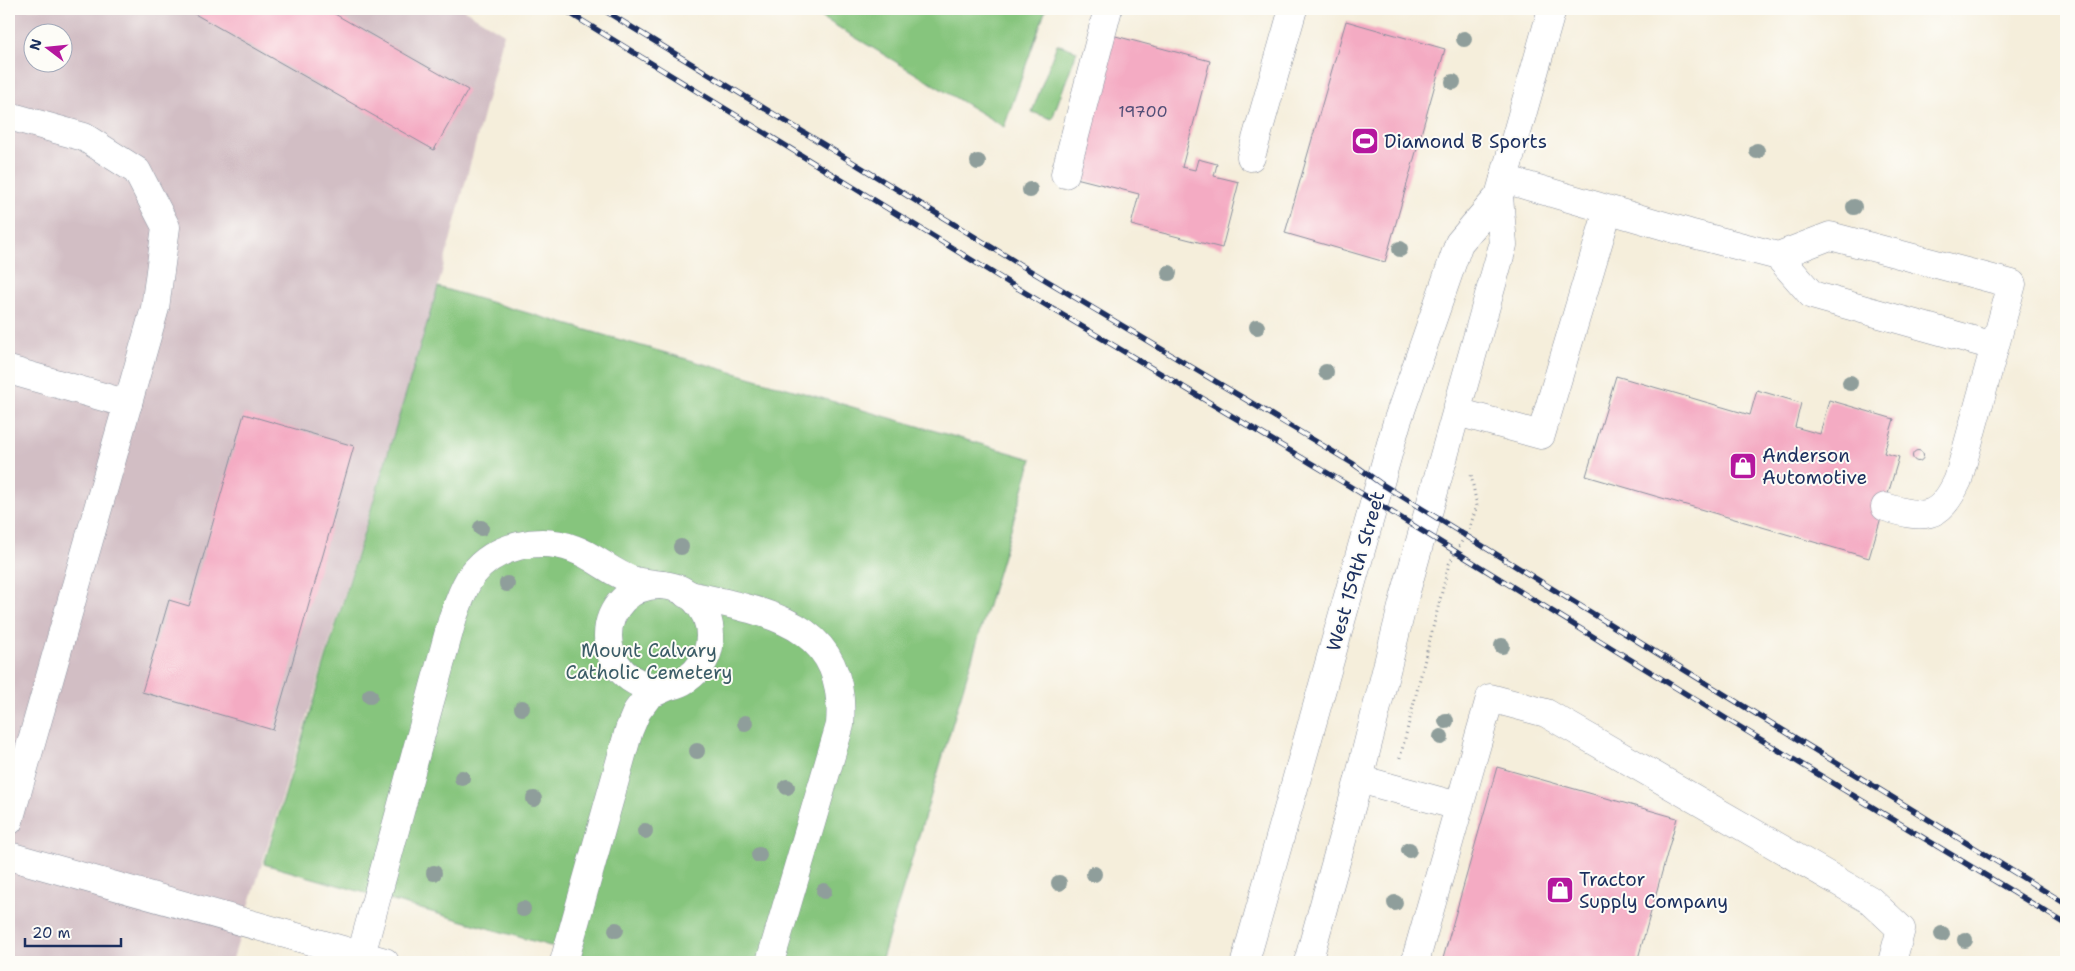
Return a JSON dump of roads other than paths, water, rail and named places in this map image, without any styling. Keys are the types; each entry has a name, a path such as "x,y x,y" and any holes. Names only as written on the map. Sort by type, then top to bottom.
{"main road":[{"path":"1065,174 1108,9"},
{"path":"1251,157 1293,9"},
{"name":"West 159th Street","path":"1308,962 1359,779 1405,595 1503,246 1501,188 1552,9"},
{"path":"9,116 84,137 138,171 166,227 155,308 9,821"},
{"path":"1501,188 1608,210 1778,256 1812,295 1994,346"},
{"name":"West 159th Street","path":"1245,962 1397,422 1459,243 1501,188"},
{"path":"1457,412 1541,434 1608,210"},
{"path":"1778,256 1830,236 2012,284 1958,480 1950,497 1926,515 1910,515 1884,507"},
{"path":"9,370 128,404"},
{"path":"9,856 373,959 454,617 471,576 494,555 534,543 553,544 573,548 634,580 674,589 785,620 802,631 826,653 835,670 842,706 840,725 770,962"},
{"path":"610,568 618,580 621,592 618,607 609,625 609,643 614,660 636,682 651,687 667,687"},
{"path":"618,607 628,596 644,588 674,589 694,599 705,612 710,632"},
{"path":"564,962 629,730 637,711 648,695 682,682 695,673 704,661 714,620 728,604"},
{"path":"619,667 629,694 629,730"},
{"path":"1415,962 1490,698 1546,713 1870,900 1901,929 1892,962"},
{"path":"1359,779 1458,806"}],"railway":[{"path":"563,9 1014,286 1346,484 1730,721 2066,924"},
{"path":"602,9 1024,267 1352,463 1380,483 2066,904"}],"place":[{"name":"Diamond B Sports","path":"1365,141"},
{"name":"Anderson Automotive","path":"1743,466"},
{"name":"Tractor Supply Company","path":"1560,890"}],"park label":[{"name":"Mount Calvary Catholic Cemetery","path":"649,661"}]}
